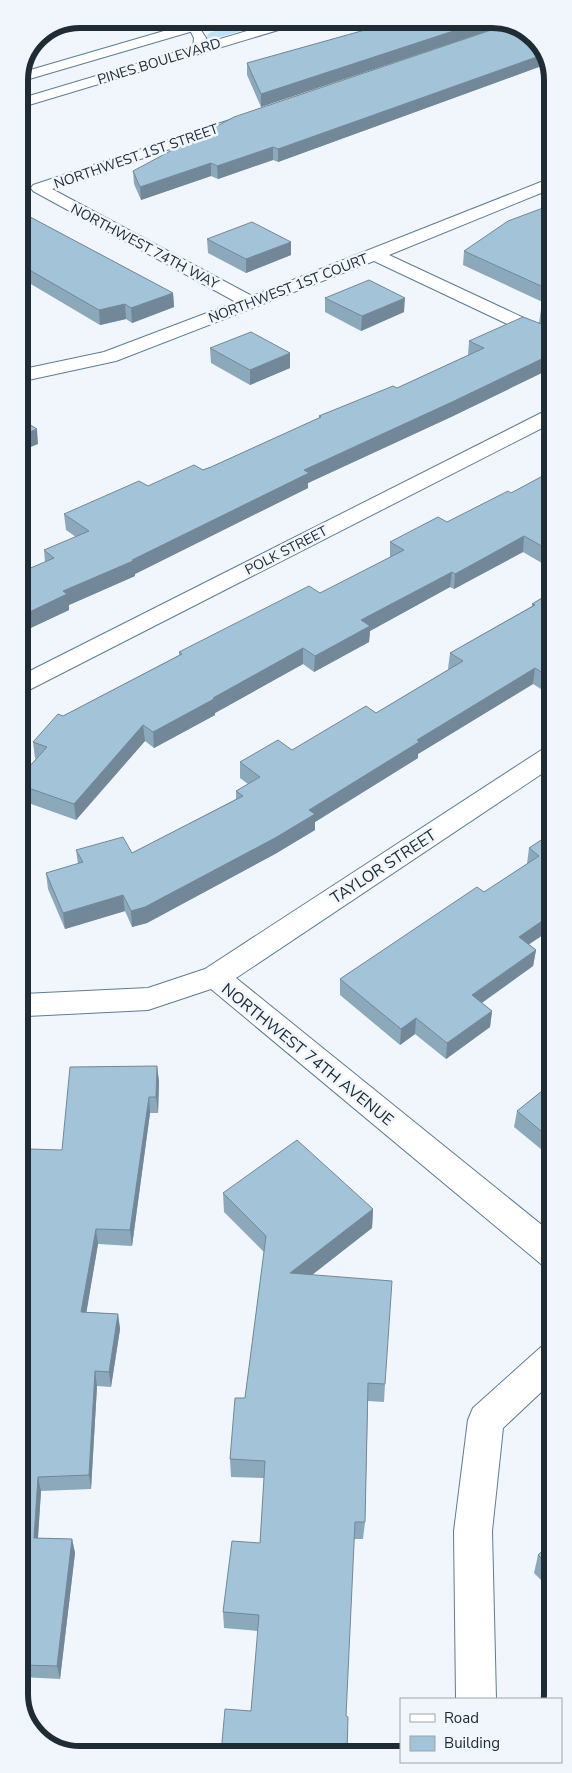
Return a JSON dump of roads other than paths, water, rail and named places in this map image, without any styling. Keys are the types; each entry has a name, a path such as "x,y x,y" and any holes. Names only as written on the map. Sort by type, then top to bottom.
{"main road":[{"name":"PINES BOULEVARD","path":"28,75 186,28"},
{"name":"PINES BOULEVARD","path":"28,101 270,28"},
{"name":"NORTHWEST 1ST STREET","path":"39,188 254,116"},
{"name":"NORTHWEST 1ST COURT","path":"28,374 109,357 375,255 544,187"},
{"name":"NORTHWEST 74TH WAY","path":"39,188 251,303"},
{"path":"375,255 544,334"},
{"name":"POLK STREET","path":"28,680 544,420"},
{"name":"TAYLOR STREET","path":"214,976 544,760"},
{"name":"NORTHWEST 74TH AVENUE","path":"28,1005 148,999 214,976 544,1247"},
{"path":"476,1698 473,1532 486,1420 544,1366"}],"lane":[{"path":"194,28 200,38 199,49"}]}
